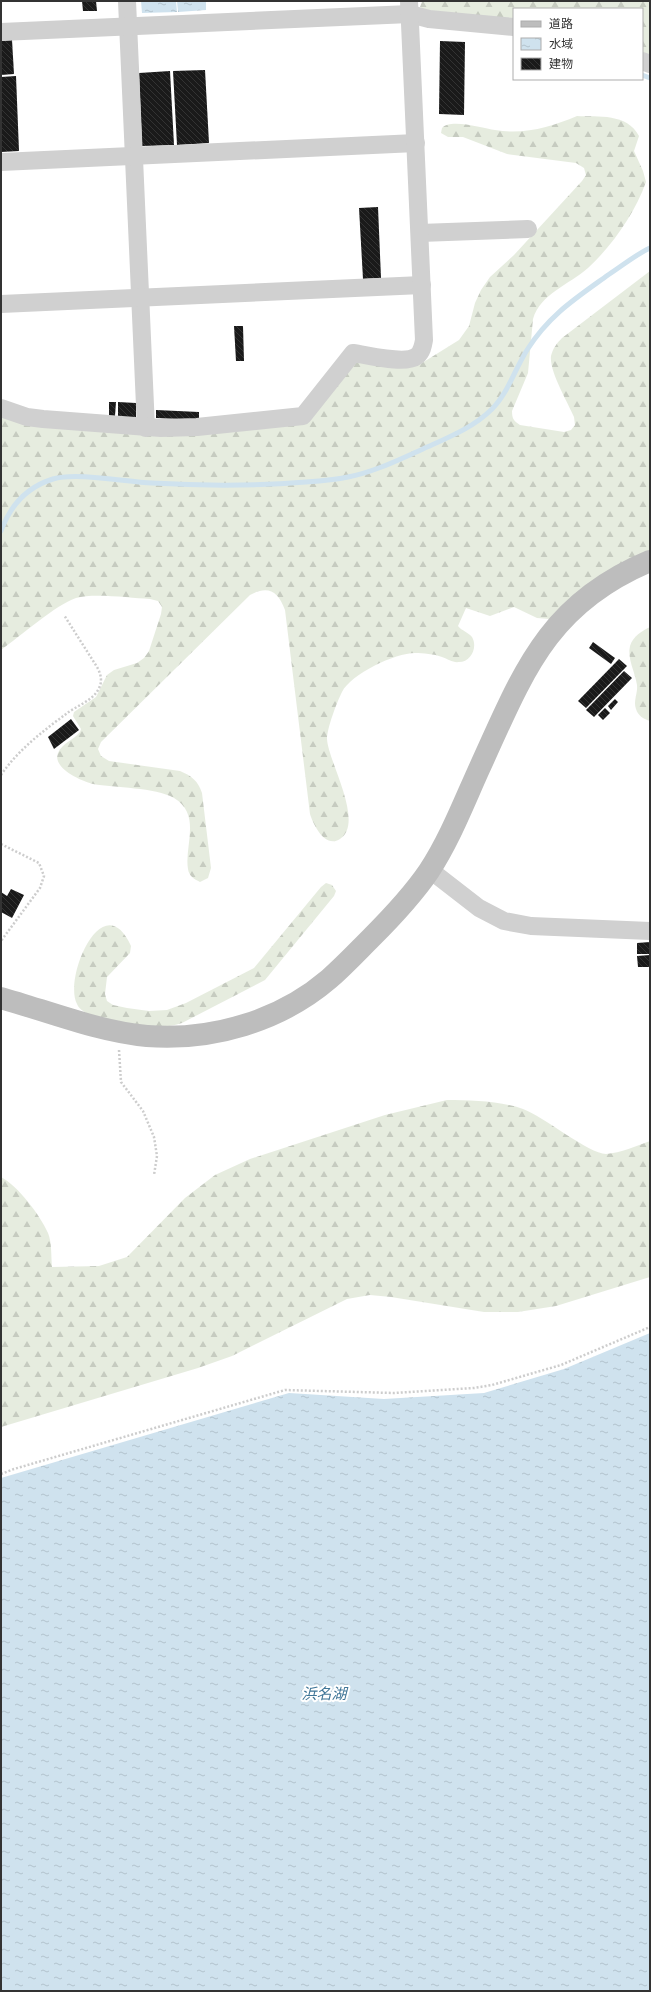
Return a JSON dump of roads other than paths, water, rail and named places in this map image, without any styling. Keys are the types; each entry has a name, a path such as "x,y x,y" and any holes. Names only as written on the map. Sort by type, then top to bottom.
{"street":[{"path":"127,1 146,428"},
{"path":"1,408 27,417 146,428 197,428 303,416 353,353 402,360 410,359 418,355 423,348 424,340 409,8"},
{"path":"1,32 128,27 409,8 429,19 513,27"},
{"path":"1,162 416,143"},
{"path":"420,233 528,229"},
{"path":"1,304 422,285"},
{"path":"1,998 122,1032 147,1036 172,1037 202,1035 244,1026 289,1006 329,979 347,962 400,909 430,870 453,828 524,672 554,629 591,594 613,580 650,562"},
{"path":"430,870 479,908 504,921 531,926 650,932"}],"water":[{"path":"141,1 176,1 177,12 142,13"},
{"path":"177,1 206,1 206,10 178,12"},
{"name":"浜名湖","path":"650,1333 650,1991 1,1991 1,1478 289,1393 384,1399 484,1393 564,1369"}],"waterway":[{"path":"643,75 650,78"},
{"path":"1,531 9,513 27,492 53,479 63,477 88,477 190,485 229,485 332,480 358,475 377,469 441,441 477,422 485,416 503,396 527,350 544,327 564,308 596,283 650,248"}]}
